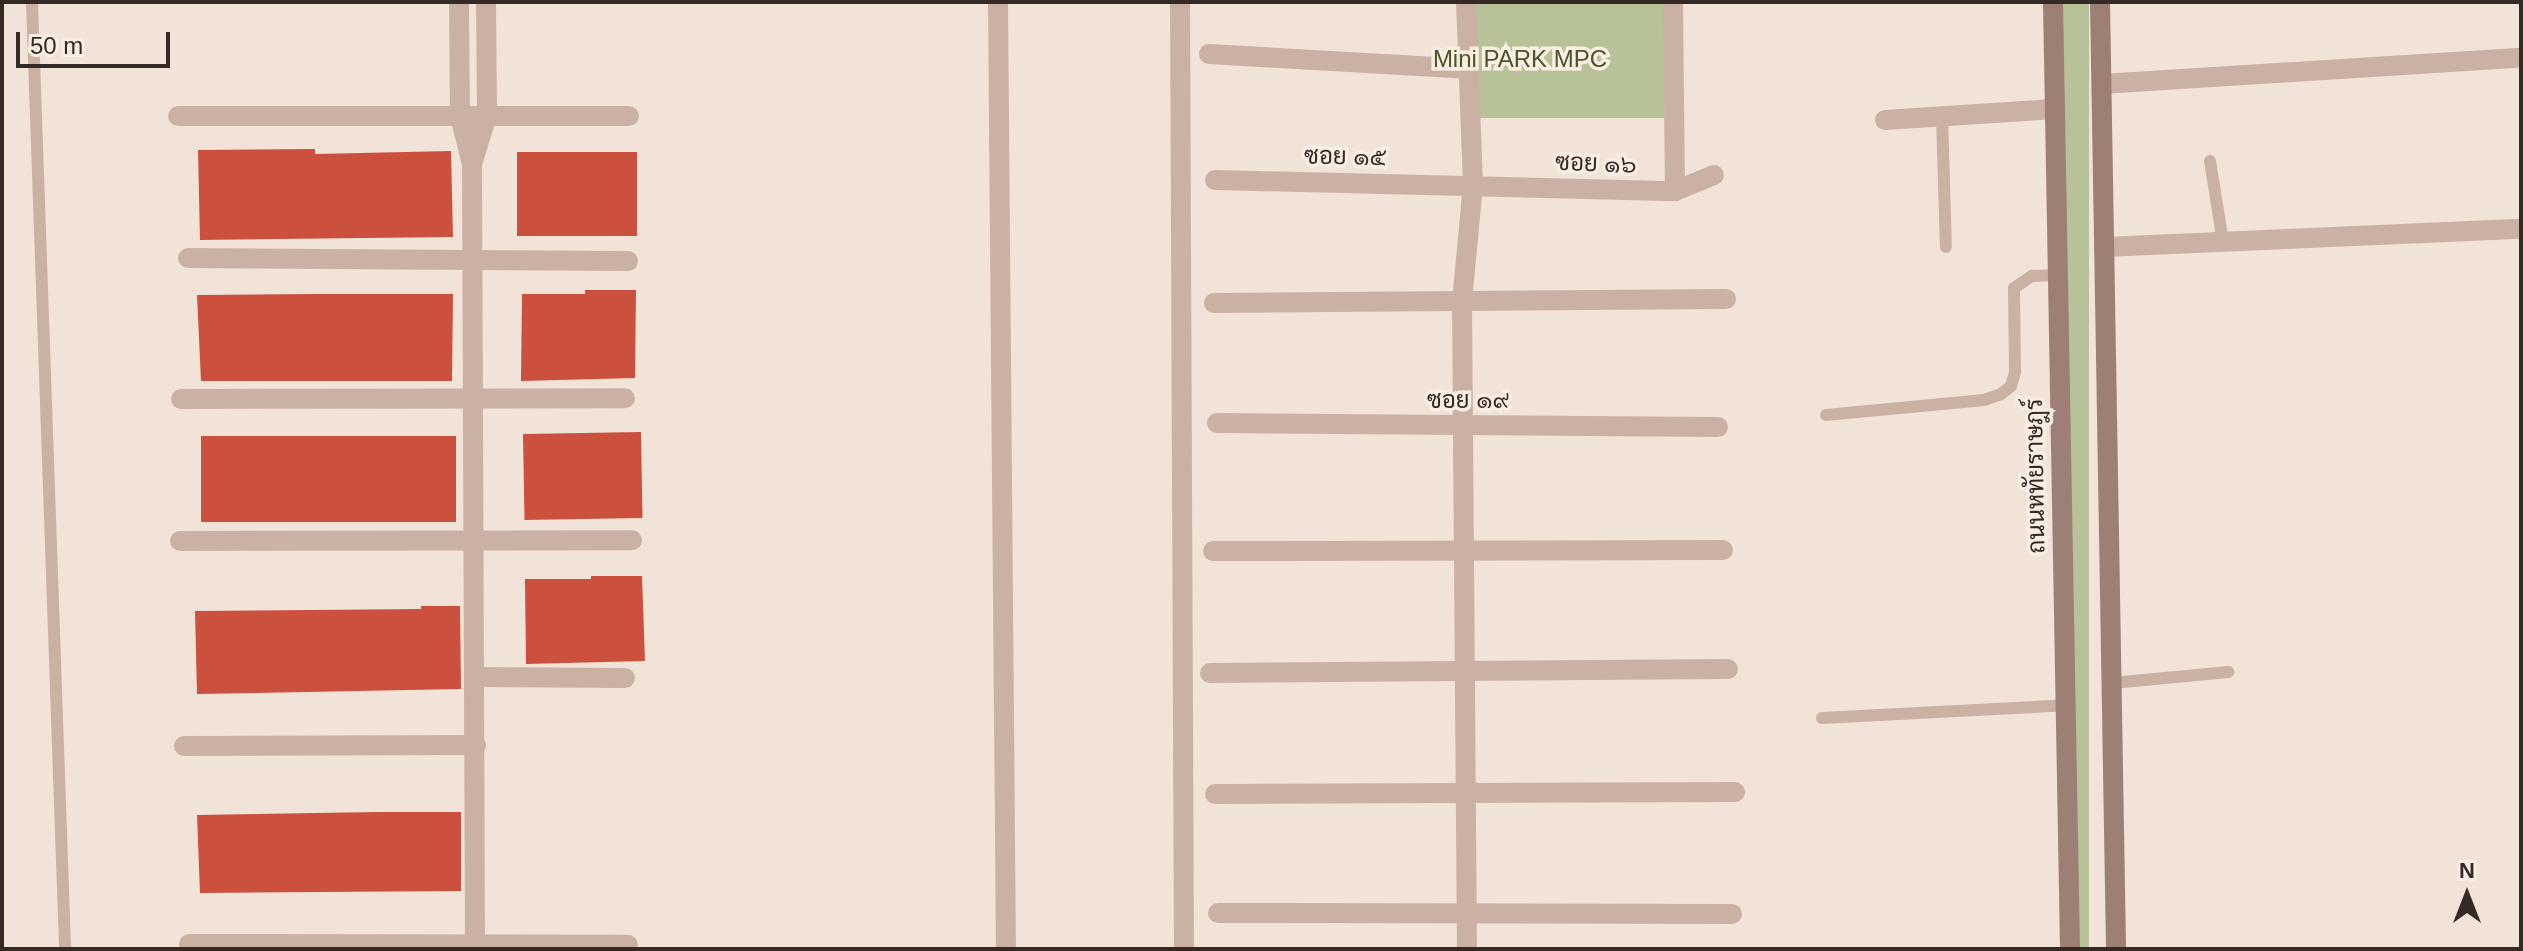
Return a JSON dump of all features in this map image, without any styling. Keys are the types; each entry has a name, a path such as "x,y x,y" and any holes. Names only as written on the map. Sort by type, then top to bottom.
{"main road":[{"name":"ถนนหทัยราษฎร์","path":"2053,2 2070,949"},
{"path":"2100,2 2116,949"}],"street":[{"path":"459,2 460,116 472,164 477,677 475,947"},
{"path":"472,164 487,115 486,2"},
{"path":"998,2 1006,949"},
{"path":"1180,2 1184,949"},
{"path":"1466,2 1473,185 1462,302 1467,949"},
{"path":"1673,2 1675,191"},
{"path":"1209,54 1467,69"},
{"path":"2102,84 2521,58"},
{"path":"1885,120 2054,109"},
{"path":"178,116 629,116"},
{"name":"ซอย ๑๖","path":"1473,185 1675,191 1714,175"},
{"name":"ซอย ๑๕","path":"1215,180 1473,185"},
{"path":"2104,247 2521,229"},
{"path":"188,258 628,261"},
{"path":"1214,303 1726,299"},
{"path":"181,399 625,398"},
{"name":"ซอย ๑๙","path":"1217,423 1718,427"},
{"path":"180,541 632,540"},
{"path":"1213,551 1723,550"},
{"path":"1210,673 1728,669"},
{"path":"477,677 625,678"},
{"path":"184,746 476,745"},
{"path":"1215,794 1735,792"},
{"path":"1218,913 1732,914"},
{"path":"189,944 628,945"}],"lane":[{"path":"32,2 65,949"},
{"path":"1942,116 1946,247"},
{"path":"2210,161 2223,242"},
{"path":"1826,415 1984,400 2001,394 2011,386 2015,372 2014,288 2032,276 2058,275"},
{"path":"2112,683 2228,672"},
{"path":"1822,718 2066,705"}],"green space":[{"name":"Mini PARK MPC","path":"1461,2 1664,2 1664,118 1461,118"},
{"path":"2062,2 2089,2 2089,949 2062,949"}],"building":[{"path":"315,149 315,154 451,151 453,237 200,240 198,150"},
{"path":"517,152 637,152 637,236 517,236"},
{"path":"585,290 636,290 635,378 521,381 522,294 585,294"},
{"path":"453,294 452,381 201,381 197,295"},
{"path":"641,432 643,518 525,520 523,434"},
{"path":"201,436 456,436 456,522 201,522"},
{"path":"591,576 642,576 645,661 526,664 525,579 591,579"},
{"path":"421,606 460,606 461,689 197,694 195,611 421,609"},
{"path":"461,812 461,891 200,893 197,815"}]}
